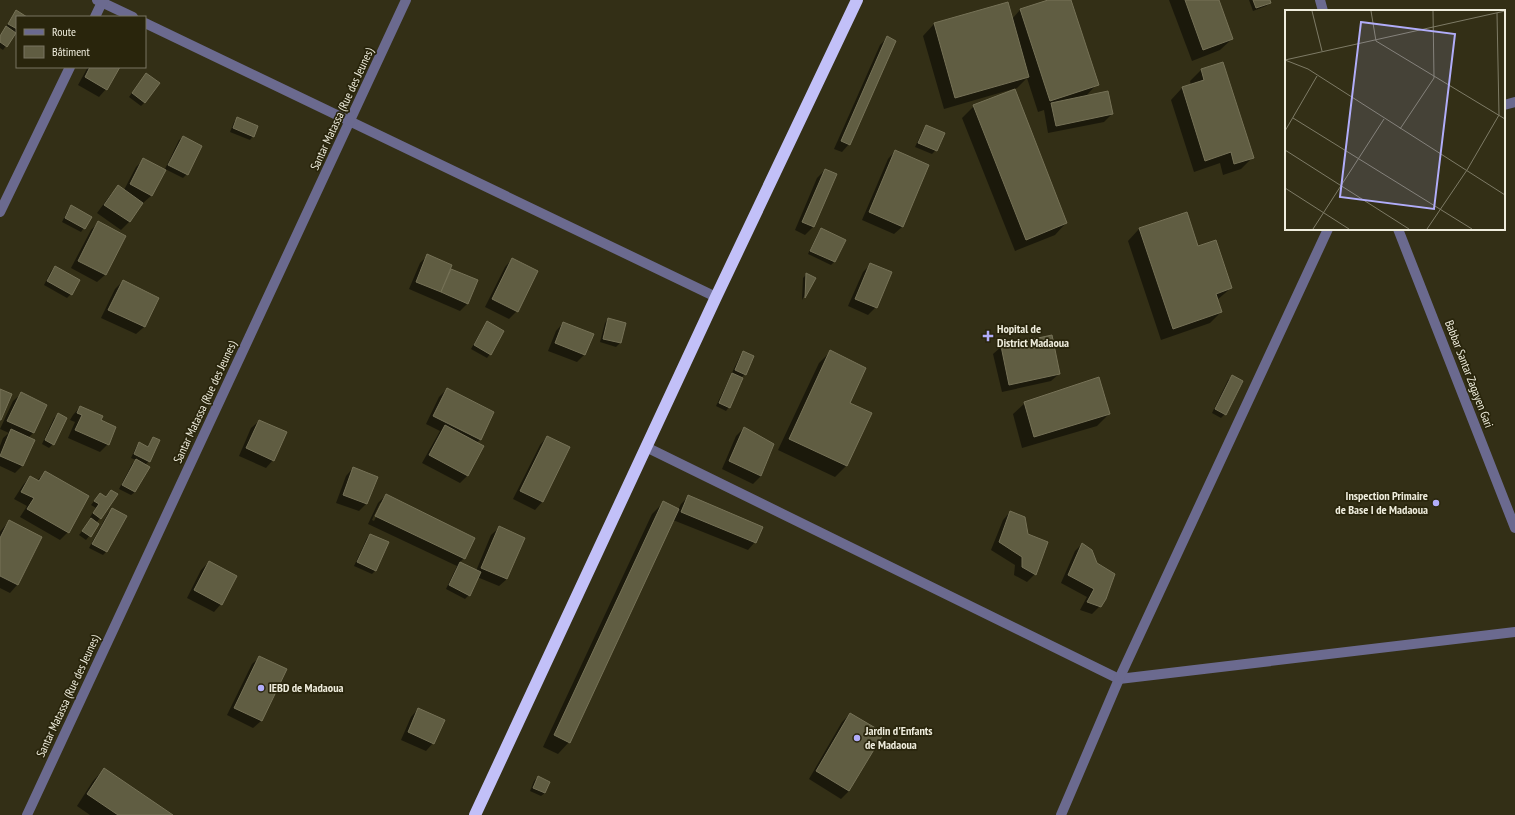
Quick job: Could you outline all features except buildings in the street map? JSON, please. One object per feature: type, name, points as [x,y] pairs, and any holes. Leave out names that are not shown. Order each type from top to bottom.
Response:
[{"type":"highway","points":[[475,815],[646,446],[857,0]]},
{"type":"street","name":"Santar Matassa (Rue des Jeunes)","points":[[27,815],[406,0]]},
{"type":"street","points":[[1320,0],[1323,10]]},
{"type":"street","points":[[95,16],[101,1],[131,16]]},
{"type":"street","points":[[146,23],[716,297]]},
{"type":"street","points":[[0,212],[70,68]]},
{"type":"street","points":[[1505,105],[1515,102]]},
{"type":"street","points":[[1061,815],[1119,678],[1328,230]]},
{"type":"street","name":"Babbar Santar Zagayen Gari","points":[[1398,230],[1515,528]]},
{"type":"street","points":[[646,446],[1119,678],[1515,632]]},
{"type":"place","name":"Hopital de District Madaoua","points":[[988,336]]},
{"type":"place","name":"Inspection Primaire de Base I de Madaoua","points":[[1436,503]]},
{"type":"place","name":"IEBD de Madaoua","points":[[261,688]]},
{"type":"place","name":"Jardin d'Enfants de Madaoua","points":[[857,738]]}]
